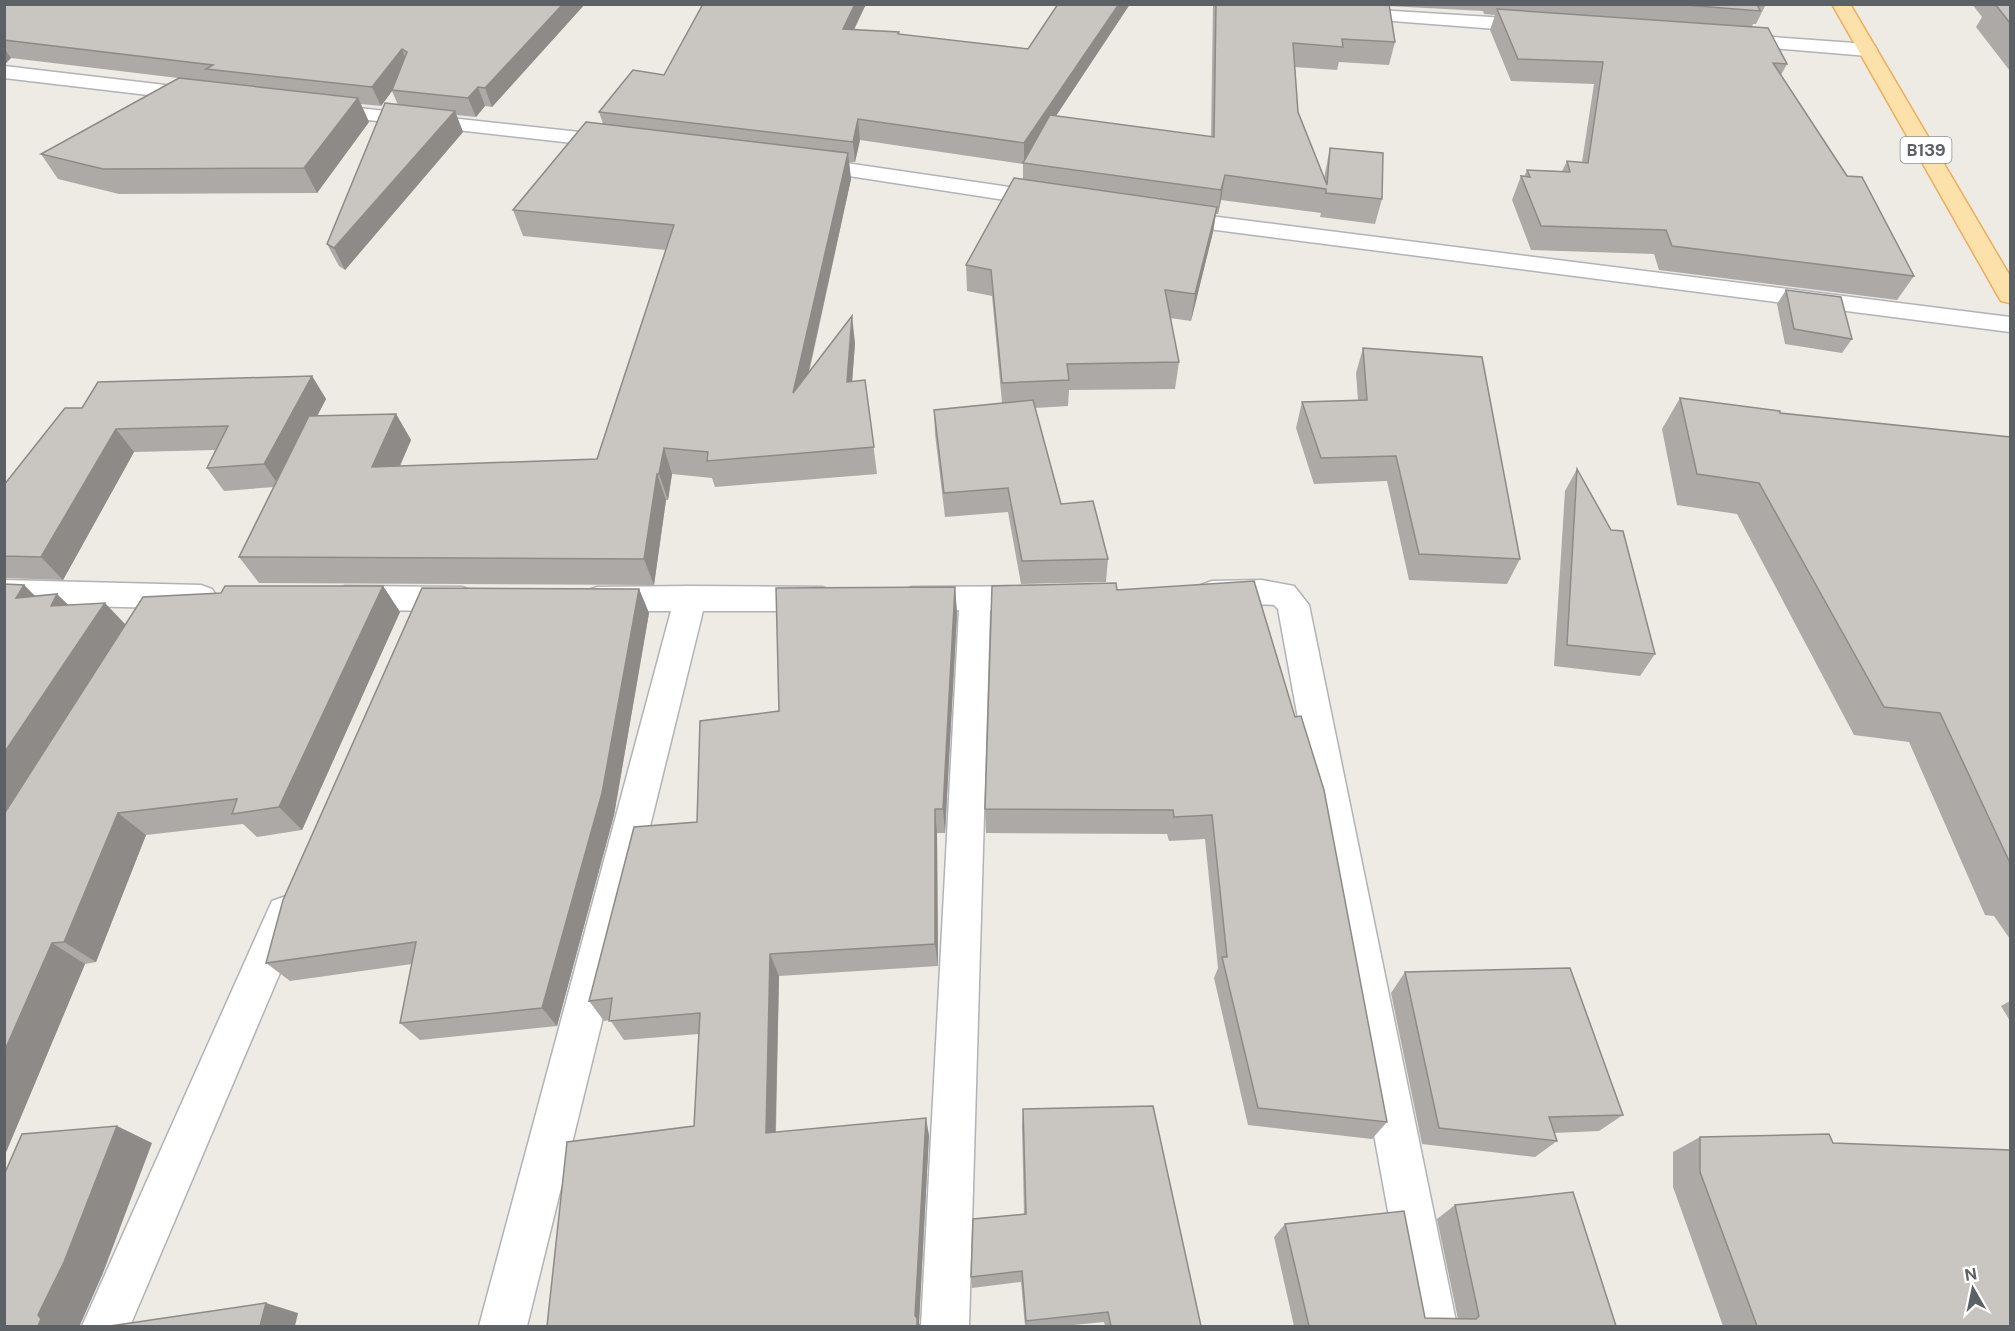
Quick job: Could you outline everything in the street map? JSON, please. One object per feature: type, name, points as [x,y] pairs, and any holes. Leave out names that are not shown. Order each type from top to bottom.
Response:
[{"type":"main road","name":"B139","points":[[1841,4],[2010,296]]},
{"type":"street","points":[[1325,11],[1549,27]]},
{"type":"street","points":[[1714,39],[1868,50]]},
{"type":"street","points":[[4,72],[226,98]]},
{"type":"street","points":[[296,106],[635,144]]},
{"type":"street","points":[[788,160],[1068,202]]},
{"type":"street","points":[[1149,214],[2010,325]]},
{"type":"street","points":[[4,592],[235,597]]},
{"type":"street","points":[[1178,594],[1262,592],[1283,594],[1293,605],[1433,1326]]},
{"type":"street","points":[[146,626],[164,597]]},
{"type":"street","points":[[563,599],[975,600],[1059,597]]},
{"type":"street","points":[[318,598],[417,615],[494,599]]},
{"type":"street","points":[[503,1326],[690,598]]},
{"type":"street","points":[[945,1326],[975,600]]},
{"type":"street","points":[[106,1326],[301,881]]},
{"type":"building","points":[[4,4],[563,4],[485,88],[478,87],[468,98],[392,90],[407,52],[402,49],[372,87],[206,69],[213,65],[4,40]]},
{"type":"building","points":[[703,4],[855,4],[843,29],[899,32],[898,34],[1028,49],[1058,4],[1119,4],[1024,143],[858,119],[853,142],[599,112],[633,70],[664,75]]},
{"type":"building","points":[[1216,4],[1389,4],[1395,42],[1342,39],[1343,47],[1293,43],[1298,112],[1327,185],[1330,148],[1383,153],[1382,199],[1326,193],[1326,189],[1225,175],[1221,190],[1023,163],[1050,115],[1214,137]]},
{"type":"building","points":[[1673,4],[1757,4],[1760,11]]},
{"type":"building","points":[[1995,4],[2010,4],[2010,23]]},
{"type":"building","points":[[1497,9],[1768,28],[1787,64],[1773,63],[1847,176],[1862,177],[1914,276],[1672,246],[1666,230],[1541,226],[1521,176],[1530,177],[1527,170],[1570,172],[1567,161],[1588,163],[1603,62],[1518,59]]},
{"type":"building","points":[[179,78],[358,98],[304,168],[103,169],[41,154]]},
{"type":"building","points":[[385,103],[455,111],[334,248],[327,244]]},
{"type":"building","points":[[586,122],[848,153],[793,393],[852,316],[847,382],[865,380],[874,447],[707,461],[708,452],[664,448],[659,474],[657,474],[644,559],[239,557],[309,416],[396,414],[372,467],[597,459],[674,225],[513,210]]},
{"type":"building","points":[[1014,178],[1217,207],[1195,294],[1165,290],[1179,362],[1067,364],[1069,380],[1002,383],[991,270],[966,265]]},
{"type":"building","points":[[1786,290],[1841,297],[1852,339],[1794,329]]},
{"type":"building","points":[[1363,348],[1482,357],[1520,559],[1419,554],[1396,456],[1321,458],[1302,402],[1367,400]]},
{"type":"building","points":[[312,376],[264,464],[207,468],[228,426],[116,429],[41,557],[4,556],[4,485],[65,408],[82,408],[98,382]]},
{"type":"building","points":[[1680,398],[1780,411],[1780,413],[2010,437],[2010,863],[1940,713],[1884,707],[1759,483],[1697,474]]},
{"type":"building","points":[[1033,400],[1061,504],[1093,501],[1108,559],[1022,561],[1008,488],[944,493],[934,410]]},
{"type":"building","points":[[1577,469],[1611,530],[1623,531],[1655,654],[1567,645]]},
{"type":"building","points":[[1254,581],[1295,717],[1301,716],[1324,790],[1387,1122],[1258,1108],[1222,957],[1227,957],[1212,815],[1174,817],[1173,810],[985,809],[992,586],[1116,583],[1117,590]]},
{"type":"building","points":[[4,584],[24,585],[16,598],[57,594],[51,606],[105,603],[4,753]]},
{"type":"building","points":[[225,586],[383,586],[279,807],[232,814],[237,799],[118,813],[64,942],[52,943],[4,1052],[4,814],[143,597],[221,593]]},
{"type":"building","points":[[955,587],[943,809],[935,809],[935,944],[770,954],[766,1133],[926,1118],[915,1316],[917,1326],[547,1326],[567,1142],[694,1126],[700,1013],[609,1021],[612,998],[589,1001],[634,827],[697,822],[700,721],[779,711],[776,588]]},
{"type":"building","points":[[422,588],[639,589],[602,793],[542,1008],[400,1023],[416,942],[266,963],[283,900]]},
{"type":"building","points":[[1570,968],[1623,1115],[1549,1117],[1557,1141],[1439,1128],[1405,972]]},
{"type":"building","points":[[1153,1106],[1201,1326],[1111,1326],[1108,1312],[1026,1321],[1022,1271],[971,1277],[973,1219],[1026,1214],[1023,1109]]},
{"type":"building","points":[[117,1126],[64,1262],[38,1315],[41,1319],[38,1326],[4,1326],[4,1175],[22,1134]]},
{"type":"building","points":[[1829,1134],[1833,1143],[2010,1150],[2010,1326],[1757,1326],[1700,1172],[1700,1137]]},
{"type":"building","points":[[1573,1192],[1616,1326],[1309,1326],[1285,1224],[1404,1211],[1425,1318],[1476,1319],[1479,1316],[1455,1205]]},
{"type":"building","points":[[266,1303],[260,1326],[110,1326]]}]
